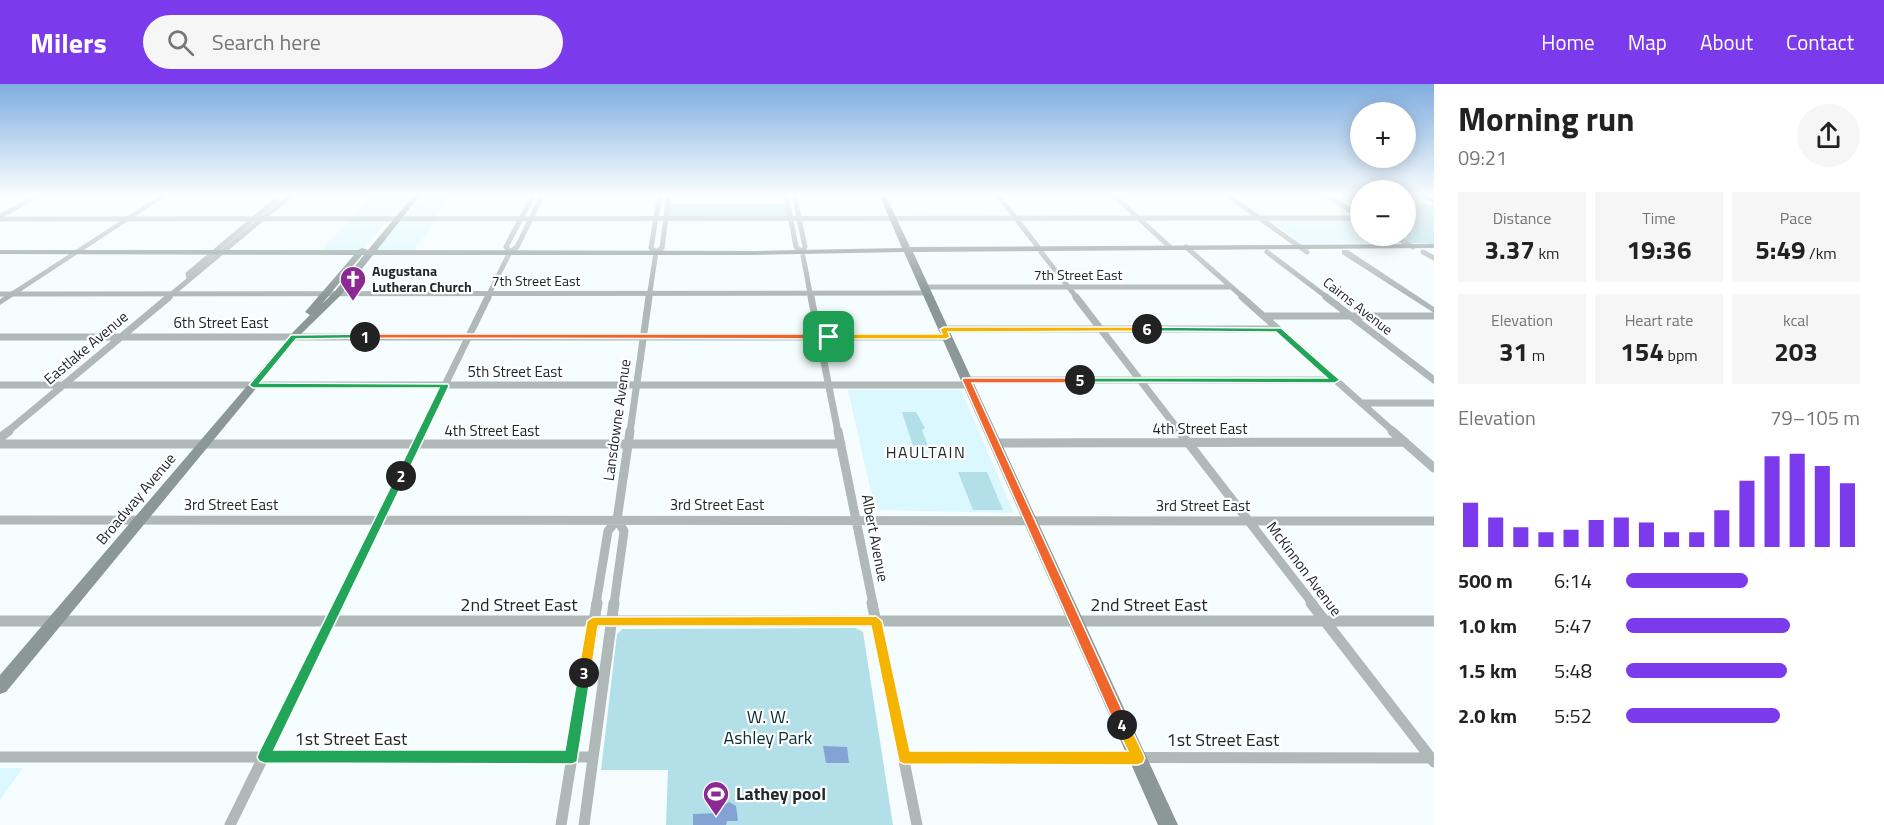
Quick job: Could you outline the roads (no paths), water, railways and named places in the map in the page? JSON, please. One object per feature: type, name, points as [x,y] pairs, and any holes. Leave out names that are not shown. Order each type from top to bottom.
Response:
[{"type":"main road","name":"Broadway Avenue","points":[[0,687],[253,385],[296,335],[338,293],[381,229]]},
{"type":"main road","name":"Broadway Avenue","points":[[296,335],[296,330],[324,294],[388,229]]},
{"type":"main road","points":[[898,229],[1168,825]]},
{"type":"main road","points":[[0,252],[802,254],[1170,247],[1267,252],[1434,246]]},
{"type":"main road","points":[[1040,250],[1434,252]]},
{"type":"main road","points":[[0,257],[61,257],[73,253]]},
{"type":"street","points":[[0,303],[110,229]]},
{"type":"street","name":"Eastlake Avenue","points":[[0,438],[189,278],[197,274],[243,229]]},
{"type":"street","name":"Eastlake Avenue","points":[[216,254],[249,229]]},
{"type":"street","points":[[509,254],[506,247],[516,229]]},
{"type":"street","points":[[230,825],[509,254],[518,247],[527,229]]},
{"type":"street","name":"Lansdowne Avenue","points":[[654,229],[651,248],[656,254]]},
{"type":"street","name":"Lansdowne Avenue","points":[[561,825],[608,531],[617,520],[656,254],[662,248],[665,229]]},
{"type":"street","name":"Albert Avenue","points":[[792,229],[796,247],[802,254],[811,294],[917,825]]},
{"type":"street","name":"Albert Avenue","points":[[802,229],[805,247],[802,254]]},
{"type":"street","name":"McKinnon Avenue","points":[[1023,229],[1433,759]]},
{"type":"street","points":[[1150,229],[1170,247]]},
{"type":"street","points":[[1275,229],[1304,250]]},
{"type":"street","points":[[1189,249],[1434,468]]},
{"type":"street","name":"Cairns Avenue","points":[[1267,252],[1434,380]]},
{"type":"street","points":[[1345,252],[1434,311]]},
{"type":"street","points":[[1423,252],[1434,258]]},
{"type":"street","points":[[2,295],[61,257]]},
{"type":"street","name":"7th Street East","points":[[2,295],[811,294],[1069,287],[1231,287]]},
{"type":"street","points":[[1264,316],[1434,316]]},
{"type":"street","name":"6th Street East","points":[[0,337],[296,335],[819,337],[1102,329],[1278,329]]},
{"type":"street","name":"5th Street East","points":[[0,385],[829,386],[1142,380],[1335,380]]},
{"type":"street","points":[[1362,404],[1434,403]]},
{"type":"street","name":"4th Street East","points":[[995,443],[1405,442]]},
{"type":"street","name":"4th Street East","points":[[0,444],[841,444]]},
{"type":"street","name":"3rd Street East","points":[[0,520],[1434,521]]},
{"type":"street","name":"Lansdowne Avenue","points":[[584,825],[624,531],[617,520]]},
{"type":"street","name":"2nd Street East","points":[[0,621],[1434,621]]},
{"type":"street","name":"1st Street East","points":[[0,757],[593,757]]},
{"type":"street","name":"1st Street East","points":[[904,757],[1433,759]]},
{"type":"water","points":[[823,746],[847,747],[849,763],[826,763]]},
{"type":"water","name":"Lathey pool","points":[[729,802],[736,806],[738,821],[727,821],[726,825],[693,825],[693,814],[720,813],[721,807]]},
{"type":"place","name":"Augustana Lutheran Church","points":[[353,302]]},
{"type":"place","name":"Lathey pool","points":[[716,817]]},
{"type":"district","name":"HAULTAIN","points":[[926,452]]},
{"type":"park label","name":"W. W. Ashley Park","points":[[768,727]]}]
